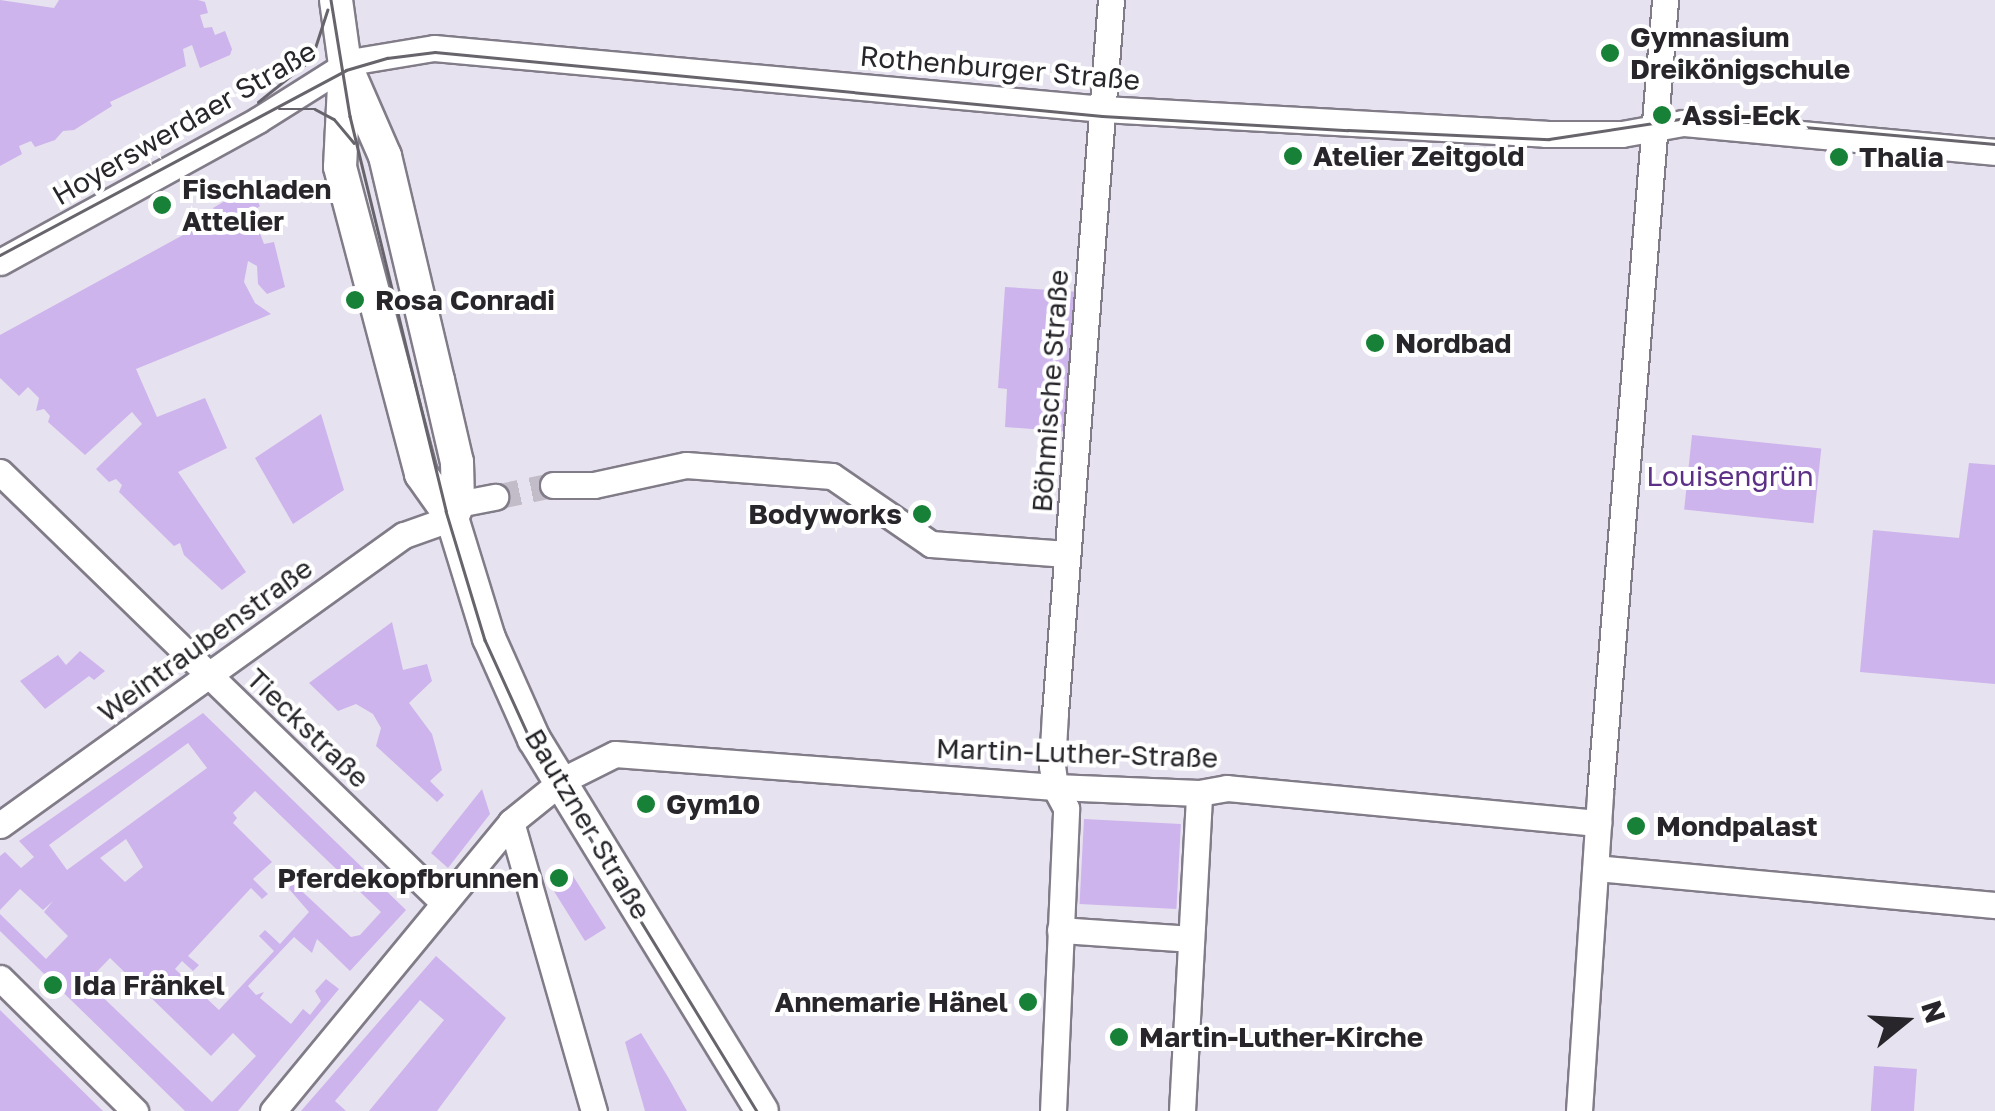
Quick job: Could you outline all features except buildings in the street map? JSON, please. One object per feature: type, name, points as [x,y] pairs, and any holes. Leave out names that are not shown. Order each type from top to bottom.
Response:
[{"type":"main road","name":"Bautzner Straße","points":[[336,0],[345,65],[340,167],[421,474],[455,511]]},
{"type":"main road","name":"Bautzner Straße","points":[[345,65],[385,156],[457,462],[455,511],[504,676],[560,782],[762,1111]]},
{"type":"street","name":"Böhmische Straße","points":[[1053,1111],[1066,808],[1054,787],[1053,748],[1111,0]]},
{"type":"street","points":[[1578,1111],[1665,0]]},
{"type":"street","name":"Rothenburger Straße","points":[[345,65],[387,52],[434,48],[1103,108],[1544,134],[1653,130],[1683,123],[1995,152]]},
{"type":"street","name":"Hoyerswerdaer Straße","points":[[0,262],[258,120],[345,65]]},
{"type":"street","points":[[553,485],[594,485],[686,465],[832,476],[930,544],[1067,554]]},
{"type":"street","name":"Tieckstraße","points":[[0,472],[444,903]]},
{"type":"street","name":"Weintraubenstraße","points":[[0,826],[404,535],[495,497]]},
{"type":"street","name":"Martin-Luther-Straße","points":[[274,1111],[512,822],[560,782],[599,760],[628,753],[1054,787],[1200,793],[1227,788],[1598,823]]},
{"type":"street","points":[[1182,1111],[1200,793]]},
{"type":"street","points":[[512,822],[594,1111]]},
{"type":"street","points":[[1596,868],[1995,905]]},
{"type":"street","points":[[1060,930],[1191,939]]},
{"type":"street","points":[[0,978],[134,1111]]},
{"type":"green space","points":[[0,0],[54,8],[59,0],[198,0],[205,2],[208,13],[200,15],[204,28],[212,27],[215,35],[225,31],[232,49],[230,55],[200,68],[192,45],[183,49],[186,66],[110,102],[112,106],[74,130],[63,131],[55,140],[35,147],[31,141],[19,146],[22,154],[0,166]]},
{"type":"green space","points":[[250,186],[260,206],[252,212],[264,244],[274,242],[285,287],[267,294],[258,284],[257,266],[248,261],[244,282],[255,303],[271,314],[136,369],[157,417],[205,398],[227,448],[178,472],[246,572],[222,590],[184,555],[180,543],[174,546],[119,492],[122,485],[116,479],[109,482],[96,469],[142,424],[132,412],[85,455],[48,422],[50,416],[44,409],[36,411],[39,398],[28,387],[19,396],[0,378],[0,335],[205,223],[208,226],[220,220],[213,208]]},
{"type":"green space","points":[[1005,287],[1080,292],[1071,432],[1005,427],[1007,389],[998,388]]},
{"type":"green space","points":[[321,414],[344,490],[293,524],[255,458]]},
{"type":"green space","name":"Louisengrün","points":[[1692,435],[1821,449],[1813,523],[1684,510]]},
{"type":"green space","points":[[1969,463],[1995,465],[1995,684],[1860,672],[1873,530],[1959,538]]},
{"type":"green space","points":[[392,622],[403,670],[427,664],[432,681],[409,703],[432,734],[442,770],[430,781],[444,795],[437,802],[376,746],[381,728],[373,714],[356,704],[338,711],[309,683]]},
{"type":"green space","points":[[80,651],[105,671],[94,680],[89,676],[45,709],[20,681],[58,655],[66,665]]},
{"type":"green space","points":[[203,713],[406,910],[350,971],[317,939],[312,953],[294,937],[248,986],[256,995],[264,992],[260,998],[291,1024],[303,1009],[310,1015],[321,1001],[315,991],[326,979],[339,989],[238,1111],[185,1111],[0,931],[0,914],[46,959],[68,936],[44,912],[53,901],[43,910],[20,889],[0,910],[0,856],[5,852],[21,868],[34,857],[19,841]],"holes":[[[188,743],[207,768],[67,870],[49,845]],[[255,791],[381,912],[360,935],[351,937],[292,882],[289,889],[309,912],[280,944],[265,930],[259,936],[274,951],[219,1010],[175,969],[182,961],[193,971],[199,965],[188,956],[251,888],[262,899],[268,894],[253,879],[272,862],[233,823],[237,818],[233,813]],[[126,839],[143,867],[125,882],[100,858]],[[110,958],[211,1056],[233,1033],[256,1056],[212,1102],[87,982]]]},
{"type":"green space","points":[[482,789],[490,814],[448,868],[431,853]]},
{"type":"green space","points":[[1084,819],[1181,824],[1176,909],[1080,904]]},
{"type":"green space","points":[[573,876],[606,928],[585,941],[552,888],[562,886]]},
{"type":"green space","points":[[436,956],[506,1018],[437,1111],[369,1111],[444,1020],[420,1000],[335,1101],[346,1111],[301,1111]]},
{"type":"green space","points":[[0,1010],[103,1111],[0,1111]]},
{"type":"green space","points":[[641,1033],[687,1111],[645,1111],[625,1042]]},
{"type":"green space","points":[[1874,1066],[1917,1069],[1914,1111],[1871,1111]]},
{"type":"tunnel","points":[[495,497],[553,485]]},
{"type":"tram line","points":[[331,0],[350,116],[446,511],[485,640],[531,741],[757,1111]]},
{"type":"tram line","points":[[258,102],[304,65],[315,48],[327,10]]},
{"type":"tram line","points":[[0,255],[346,70],[387,58],[435,52],[1102,116],[1549,139],[1692,117],[1995,144]]},
{"type":"tram line","points":[[279,109],[315,109],[334,119],[354,143]]},
{"type":"place","name":"Gymnasium Dreikönigschule","points":[[1610,53]]},
{"type":"place","name":"Assi-Eck","points":[[1662,115]]},
{"type":"place","name":"Atelier Zeitgold","points":[[1293,156]]},
{"type":"place","name":"Thalia","points":[[1839,157]]},
{"type":"place","name":"Fischladen Attelier","points":[[162,205]]},
{"type":"place","name":"Rosa Conradi","points":[[355,300]]},
{"type":"place","name":"Nordbad","points":[[1375,343]]},
{"type":"place","name":"Bodyworks","points":[[922,514]]},
{"type":"place","name":"Gym10","points":[[646,804]]},
{"type":"place","name":"Mondpalast","points":[[1636,826]]},
{"type":"place","name":"Pferdekopfbrunnen","points":[[559,878]]},
{"type":"place","name":"Ida Fränkel","points":[[53,985]]},
{"type":"place","name":"Annemarie Hänel","points":[[1028,1002]]},
{"type":"place","name":"Martin-Luther-Kirche","points":[[1119,1037]]}]
